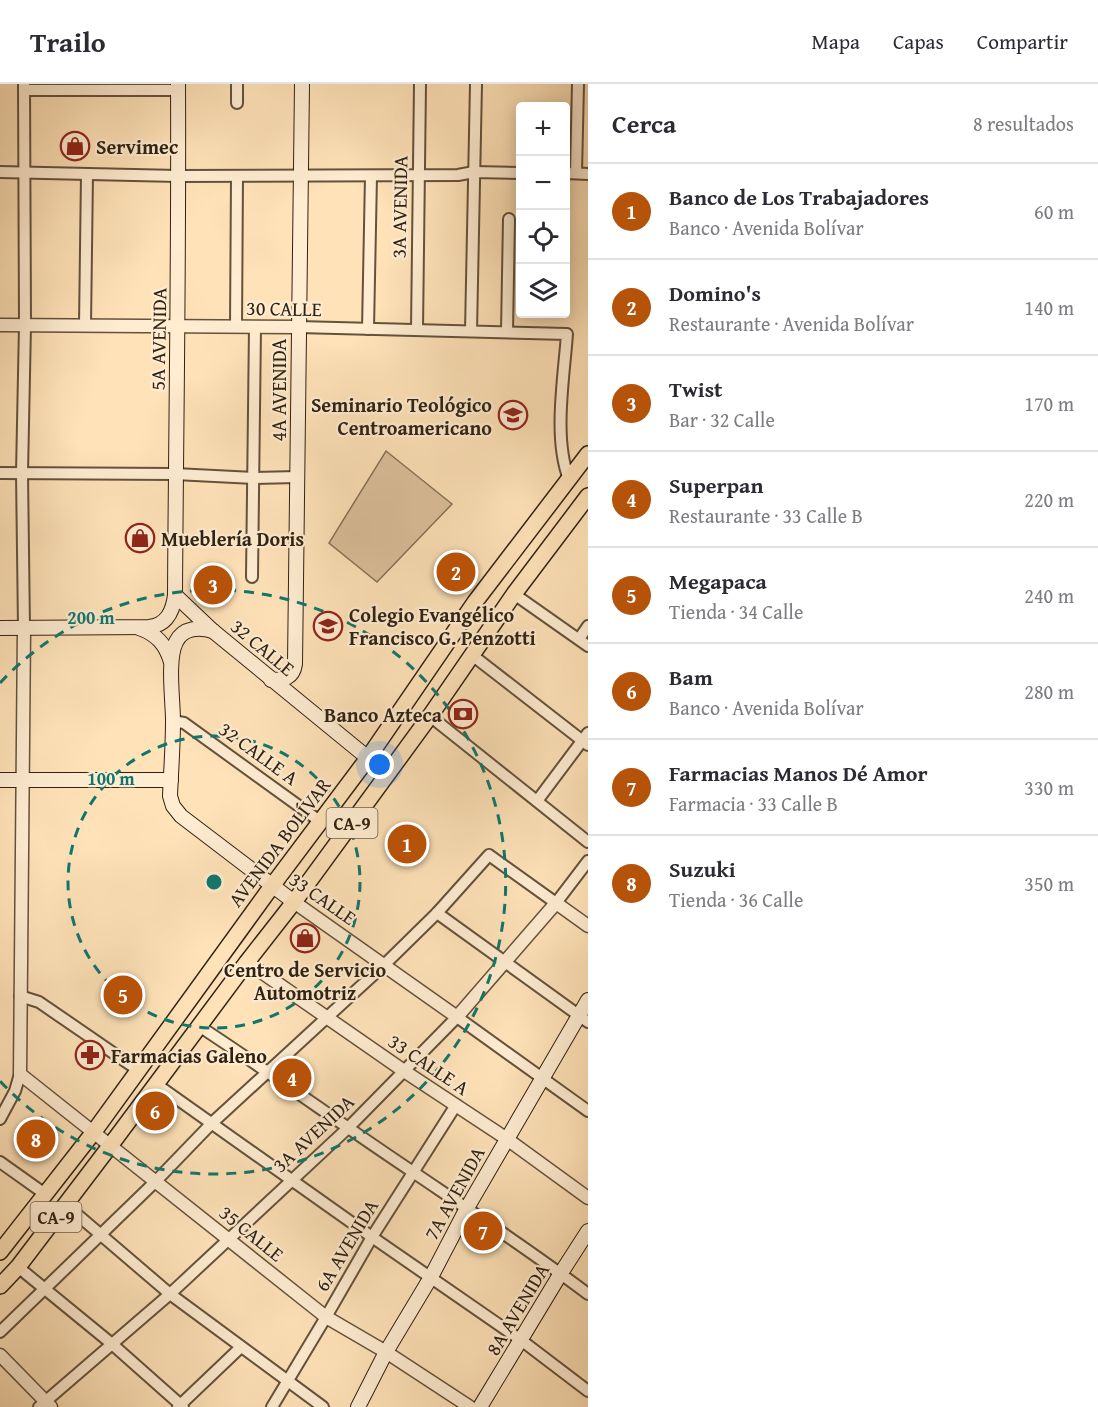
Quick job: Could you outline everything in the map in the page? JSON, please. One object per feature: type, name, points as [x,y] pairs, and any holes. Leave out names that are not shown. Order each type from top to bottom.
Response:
[{"type":"main road","name":"4A AVENIDA","points":[[271,680],[285,679],[294,668],[302,84]]},
{"type":"main road","name":"5A AVENIDA","points":[[175,595],[178,87]]},
{"type":"main road","name":"AVENIDA BOLÍVAR","points":[[0,1252],[93,1133],[368,758],[476,602],[588,454]]},
{"type":"main road","name":"CA-9","points":[[0,1286],[18,1267],[66,1205],[294,902],[430,716],[514,594],[588,496]]},
{"type":"main road","points":[[0,628],[155,627],[164,622],[172,608],[175,595]]},
{"type":"main road","name":"32 CALLE","points":[[175,595],[271,680],[368,758]]},
{"type":"main road","points":[[137,628],[161,640],[172,665]]},
{"type":"main road","points":[[0,780],[171,780],[173,651],[183,633],[197,628],[213,631]]},
{"type":"main road","name":"33 CALLE","points":[[171,780],[170,796],[173,806],[181,816],[294,902]]},
{"type":"main road","name":"7A AVENIDA","points":[[358,1407],[386,1352],[431,1277],[507,1139],[542,1079],[584,1018],[588,1000]]},
{"type":"main road","name":"8A AVENIDA","points":[[480,1407],[588,1231]]},
{"type":"street","points":[[237,84],[237,103]]},
{"type":"street","name":"3A AVENIDA","points":[[417,330],[420,84]]},
{"type":"street","points":[[471,331],[476,84]]},
{"type":"street","points":[[578,84],[571,173],[588,174]]},
{"type":"street","points":[[0,1119],[15,1091],[20,1074],[24,628],[22,473],[26,172],[24,87],[178,87]]},
{"type":"street","points":[[0,172],[301,177],[458,176],[474,172],[516,172]]},
{"type":"street","points":[[85,325],[87,174]]},
{"type":"street","points":[[236,327],[237,176]]},
{"type":"street","points":[[368,329],[371,176]]},
{"type":"street","points":[[507,332],[509,219]]},
{"type":"street","name":"30 CALLE","points":[[0,325],[298,327],[567,333],[561,442],[562,457],[569,479]]},
{"type":"street","points":[[252,577],[255,327]]},
{"type":"street","points":[[0,473],[297,477]]},
{"type":"street","points":[[514,594],[588,646]]},
{"type":"street","points":[[579,639],[588,626]]},
{"type":"street","points":[[472,655],[586,740],[537,801]]},
{"type":"street","points":[[430,716],[588,842]]},
{"type":"street","name":"32 CALLE A","points":[[173,721],[184,723],[321,822]]},
{"type":"street","points":[[0,1332],[156,1181],[212,1123],[384,965],[437,913],[489,855],[588,926]]},
{"type":"street","name":"3A AVENIDA","points":[[45,1405],[170,1294],[348,1128],[457,1017],[556,903],[588,861]]},
{"type":"street","name":"33 CALLE","points":[[294,902],[588,1111]]},
{"type":"street","points":[[437,913],[584,1018]]},
{"type":"street","name":"33 CALLE A","points":[[247,962],[507,1139],[588,1198]]},
{"type":"street","points":[[20,996],[39,1002],[138,1070]]},
{"type":"street","points":[[199,1026],[467,1208],[588,1294]]},
{"type":"street","name":"35 CALLE","points":[[20,1074],[326,1317],[386,1352],[470,1407]]},
{"type":"street","points":[[156,1084],[521,1340],[588,1391]]},
{"type":"street","name":"6A AVENIDA","points":[[272,1407],[372,1237],[456,1105]]},
{"type":"street","points":[[0,1162],[45,1194]]},
{"type":"street","points":[[66,1205],[170,1294],[323,1407]]},
{"type":"street","points":[[18,1267],[112,1344],[181,1406],[241,1347]]},
{"type":"street","points":[[0,1355],[45,1405]]},
{"type":"shaded area","points":[[386,451],[452,504],[377,582],[329,543]]},
{"type":"place","name":"Servimec","points":[[75,146]]},
{"type":"place","name":"Seminario Teológico Centroamericano","points":[[513,415]]},
{"type":"place","name":"Mueblería Doris","points":[[140,538]]},
{"type":"place","name":"Domino's","points":[[456,572]]},
{"type":"place","name":"Twist","points":[[213,585]]},
{"type":"place","name":"Colegio Evangélico Francisco G. Penzotti","points":[[328,626]]},
{"type":"place","name":"Banco Azteca","points":[[463,714]]},
{"type":"place","name":"Banco de Los Trabajadores","points":[[407,844]]},
{"type":"place","name":"Centro de Servicio Automotriz","points":[[305,938]]},
{"type":"place","name":"Megapaca","points":[[123,995]]},
{"type":"place","name":"Farmacias Galeno","points":[[90,1055]]},
{"type":"place","name":"Superpan","points":[[292,1078]]},
{"type":"place","name":"Bam","points":[[155,1111]]},
{"type":"place","name":"Suzuki","points":[[36,1139]]},
{"type":"place","name":"Farmacias Manos Dé Amor","points":[[483,1231]]}]
